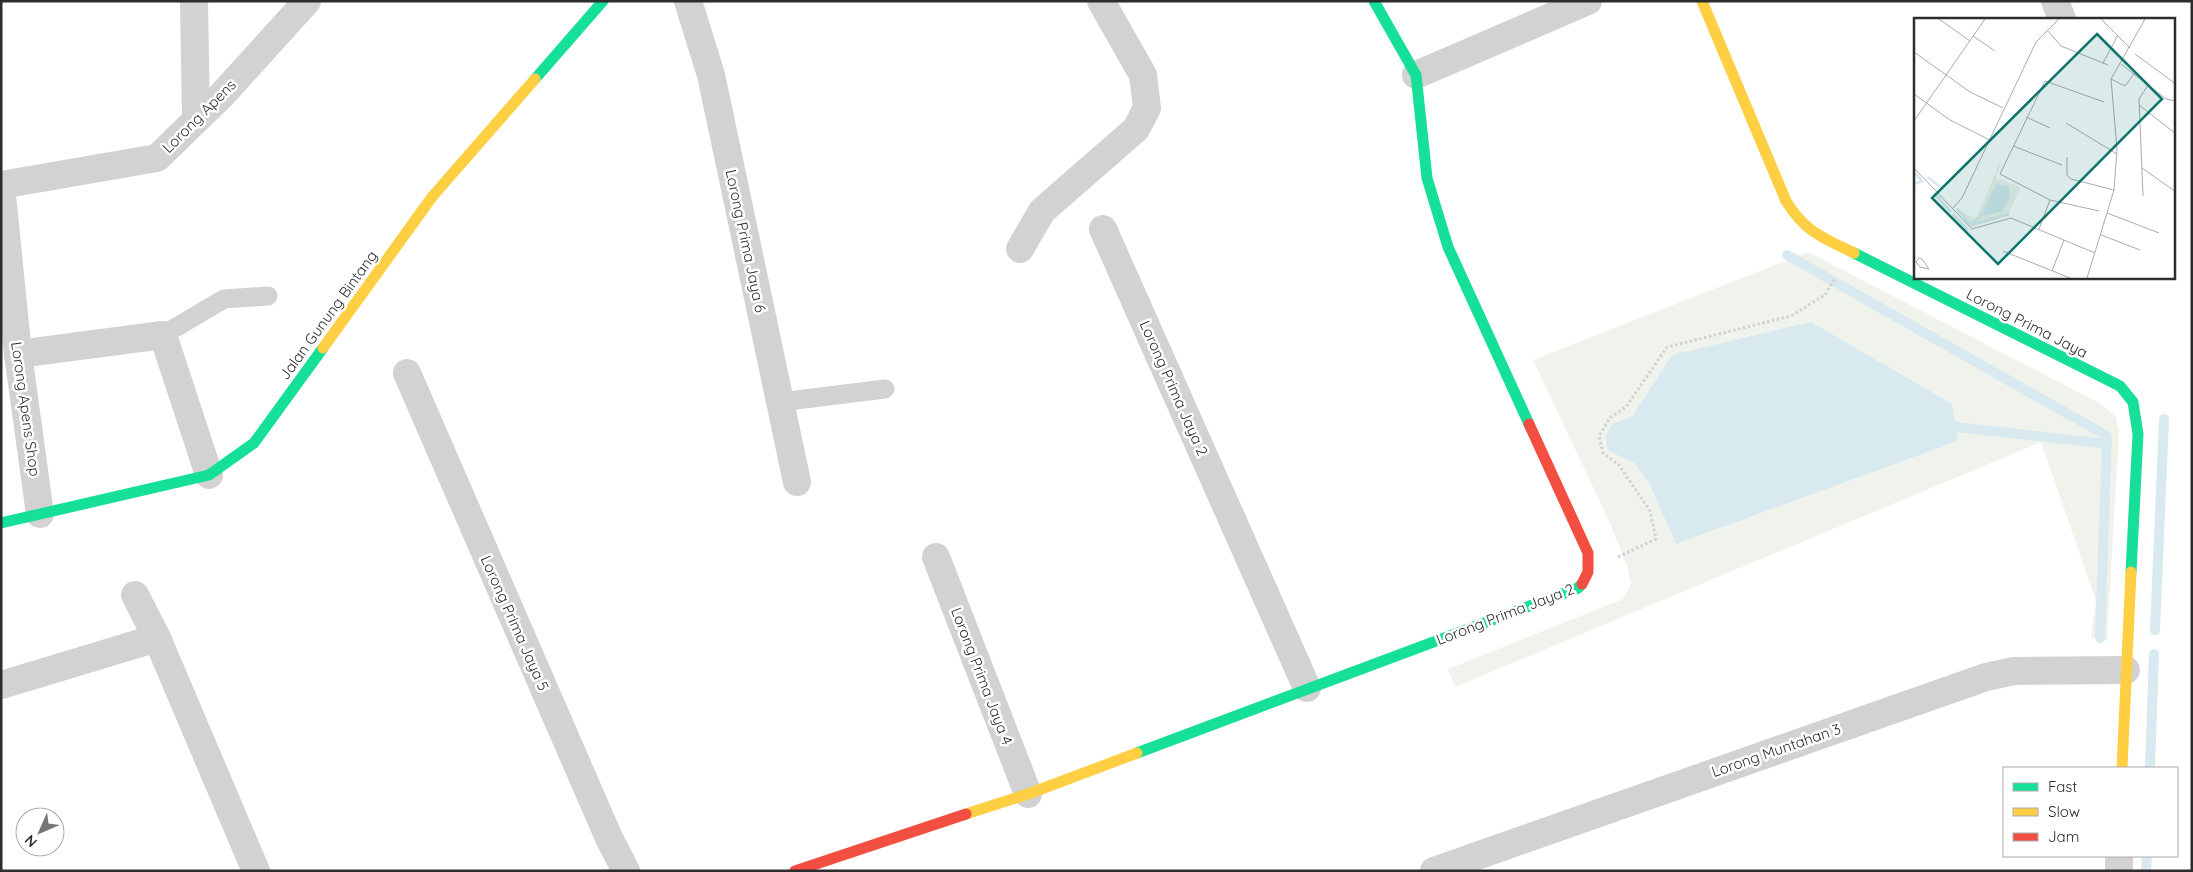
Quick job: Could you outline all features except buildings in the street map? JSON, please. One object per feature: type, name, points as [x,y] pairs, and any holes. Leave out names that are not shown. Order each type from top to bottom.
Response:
[{"type":"street","points":[[194,1],[196,118]]},
{"type":"street","name":"Lorong Apens","points":[[1,185],[157,158],[196,118],[221,96],[307,1]]},
{"type":"street","name":"Jalan Gunung Bintang","points":[[1,523],[208,475],[254,443],[432,198],[602,1]]},
{"type":"street","name":"Lorong Prima Jaya 6","points":[[688,1],[711,75],[797,482]]},
{"type":"street","points":[[1020,249],[1042,211],[1136,129],[1147,108],[1143,75],[1101,1]]},
{"type":"street","points":[[1374,1],[1416,75],[1427,178],[1433,205],[1448,247],[1588,553],[1591,570]]},
{"type":"street","points":[[1416,75],[1588,1]]},
{"type":"street","name":"Lorong Prima Jaya","points":[[1702,1],[1786,201],[1798,220],[1816,234],[2120,386],[2131,397],[2136,412],[2138,434],[2122,767]]},
{"type":"street","points":[[2055,1],[2062,18]]},
{"type":"street","name":"Lorong Apens Shop","points":[[1,185],[18,354],[40,514]]},
{"type":"street","name":"Lorong Prima Jaya 2","points":[[1103,229],[1307,688],[1578,588],[1591,570]]},
{"type":"street","points":[[18,354],[163,336],[208,475]]},
{"type":"street","name":"Lorong Prima Jaya 5","points":[[407,373],[609,838],[626,871]]},
{"type":"street","name":"Lorong Prima Jaya 4","points":[[936,557],[1028,794]]},
{"type":"street","points":[[135,595],[157,638],[256,871]]},
{"type":"street","points":[[1,685],[157,638]]},
{"type":"street","name":"Lorong Muntahan 3","points":[[1434,871],[1986,677],[2014,671],[2126,670]]},
{"type":"street","points":[[795,871],[1028,794],[1307,688]]},
{"type":"street","points":[[2119,857],[2119,871]]},
{"type":"lane","points":[[163,336],[224,299],[268,296]]},
{"type":"lane","points":[[780,402],[886,389]]},
{"type":"path","points":[[1591,570],[1656,539],[1650,511],[1619,465],[1603,453],[1599,436],[1610,418],[1626,407],[1667,347],[1791,316],[1825,295],[1840,269]]},
{"type":"shaded area","points":[[1808,252],[2101,404],[2116,417],[2119,432],[2107,640],[2091,638],[2096,601],[2041,442],[1455,687],[1448,669],[1623,599],[1631,584],[1627,566],[1610,523],[1533,360]],"holes":[[[1952,404],[1958,441],[1676,544],[1648,481],[1633,461],[1608,451],[1604,441],[1613,423],[1632,417]]]},
{"type":"shaded area","points":[[1811,322],[1952,404],[1958,441],[1676,544],[1648,481],[1633,462],[1608,451],[1606,447],[1607,433],[1613,423],[1632,417],[1672,355]]},
{"type":"waterway","points":[[1787,255],[2107,436],[2100,638]]},
{"type":"waterway","points":[[2155,630],[2164,419]]},
{"type":"waterway","points":[[1956,427],[2107,444]]},
{"type":"waterway","points":[[2150,767],[2154,654]]},
{"type":"waterway","points":[[2146,871],[2147,857]]},
{"type":"traffic: fast","points":[[535,79],[603,1]]},
{"type":"traffic: fast","points":[[1374,1],[1416,75],[1427,178],[1448,247],[1529,424]]},
{"type":"traffic: fast","points":[[1854,253],[2120,386],[2133,402],[2138,434],[2131,572]]},
{"type":"traffic: fast","points":[[1,523],[209,475],[254,443],[323,348]]},
{"type":"traffic: fast","points":[[1137,753],[1578,588],[1582,584]]},
{"type":"traffic: slow","points":[[1702,1],[1786,201],[1793,212],[1808,227],[1824,238],[1854,253]]},
{"type":"traffic: slow","points":[[323,348],[432,197],[535,79]]},
{"type":"traffic: slow","points":[[2122,767],[2131,572]]},
{"type":"traffic: slow","points":[[966,814],[1028,794],[1137,753]]},
{"type":"traffic: jam","points":[[1529,424],[1588,553],[1588,572],[1582,584]]},
{"type":"traffic: jam","points":[[795,871],[966,814]]}]
